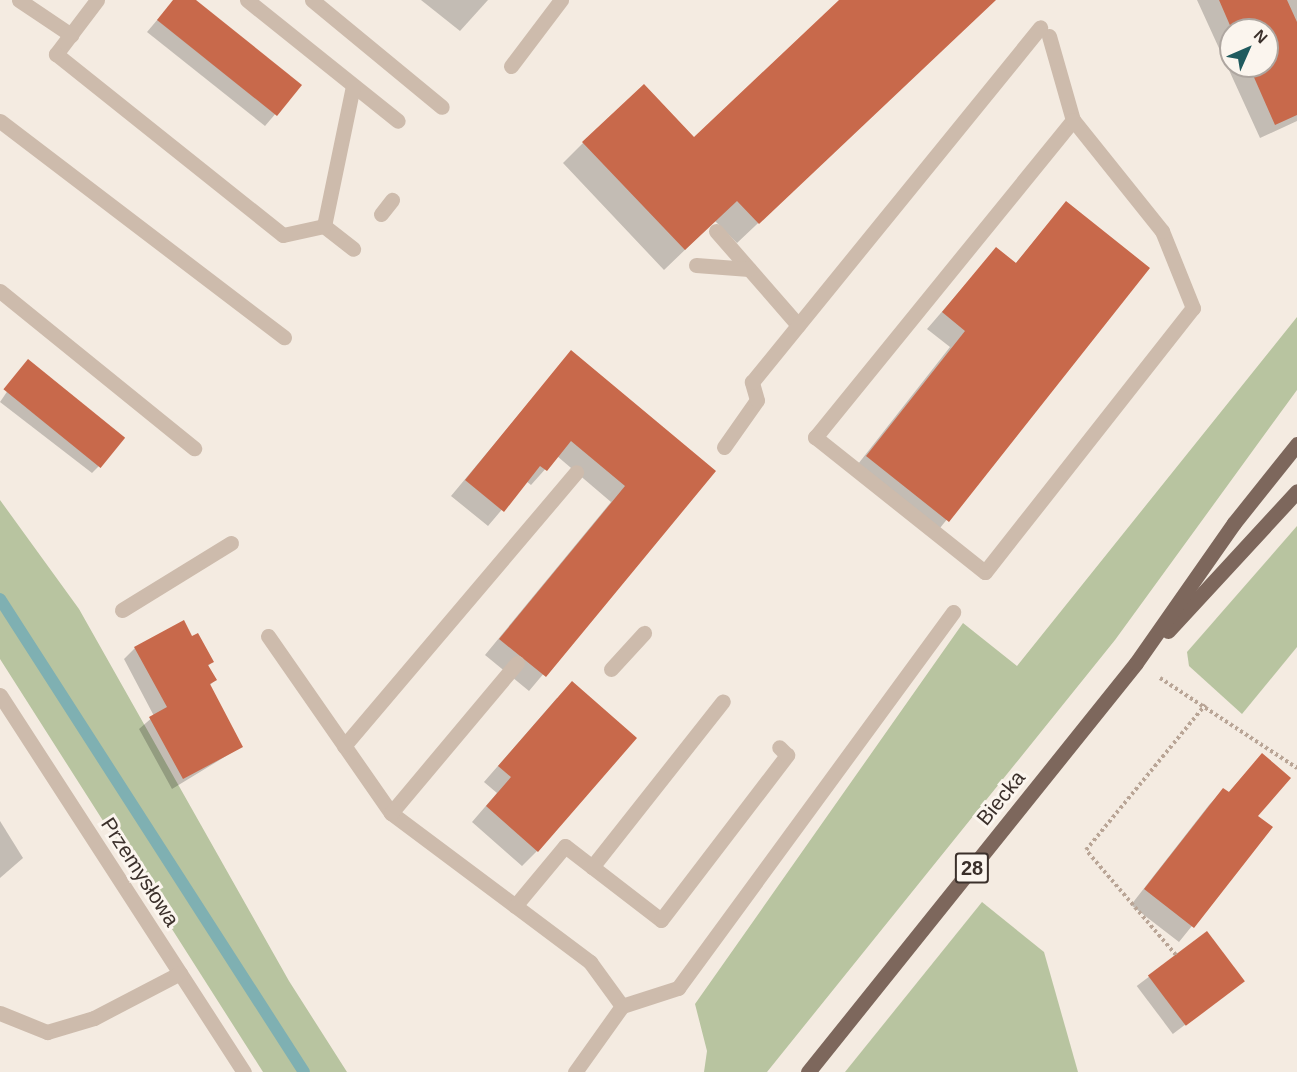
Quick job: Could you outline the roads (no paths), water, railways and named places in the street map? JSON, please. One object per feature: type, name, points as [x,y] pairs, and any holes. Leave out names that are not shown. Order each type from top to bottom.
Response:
[{"type":"main road","name":"Biecka","points":[[808,1072],[1136,663],[1234,523],[1297,444]]},
{"type":"main road","name":"Biecka","points":[[1136,663],[1297,491]]},
{"type":"street","points":[[19,0],[70,35]]},
{"type":"street","points":[[97,0],[56,54],[283,235],[324,226]]},
{"type":"street","points":[[246,0],[398,121]]},
{"type":"street","points":[[312,0],[442,107]]},
{"type":"street","points":[[511,66],[561,0]]},
{"type":"street","points":[[724,447],[757,400],[752,382],[1045,32],[1073,120],[1162,231],[1193,308],[985,572],[815,437],[1073,120]]},
{"type":"street","points":[[324,226],[353,86]]},
{"type":"street","points":[[0,122],[284,337]]},
{"type":"street","points":[[381,214],[392,200]]},
{"type":"street","points":[[324,226],[353,249]]},
{"type":"street","points":[[716,231],[798,326]]},
{"type":"street","points":[[696,265],[749,269]]},
{"type":"street","points":[[0,291],[194,448]]},
{"type":"street","points":[[344,746],[576,471]]},
{"type":"street","points":[[122,610],[231,543]]},
{"type":"street","points":[[575,1072],[622,1006],[678,988],[953,612]]},
{"type":"street","points":[[611,669],[644,633]]},
{"type":"street","points":[[268,636],[391,813],[590,962],[622,1006]]},
{"type":"street","points":[[391,813],[517,663]]},
{"type":"street","name":"Przemysłowa","points":[[0,695],[244,1072]]},
{"type":"street","points":[[592,867],[723,701]]},
{"type":"street","points":[[515,906],[565,846],[661,921],[787,755],[779,747]]},
{"type":"street","points":[[0,1013],[47,1032],[94,1018],[180,973]]},
{"type":"waterway","points":[[0,599],[304,1072]]}]
